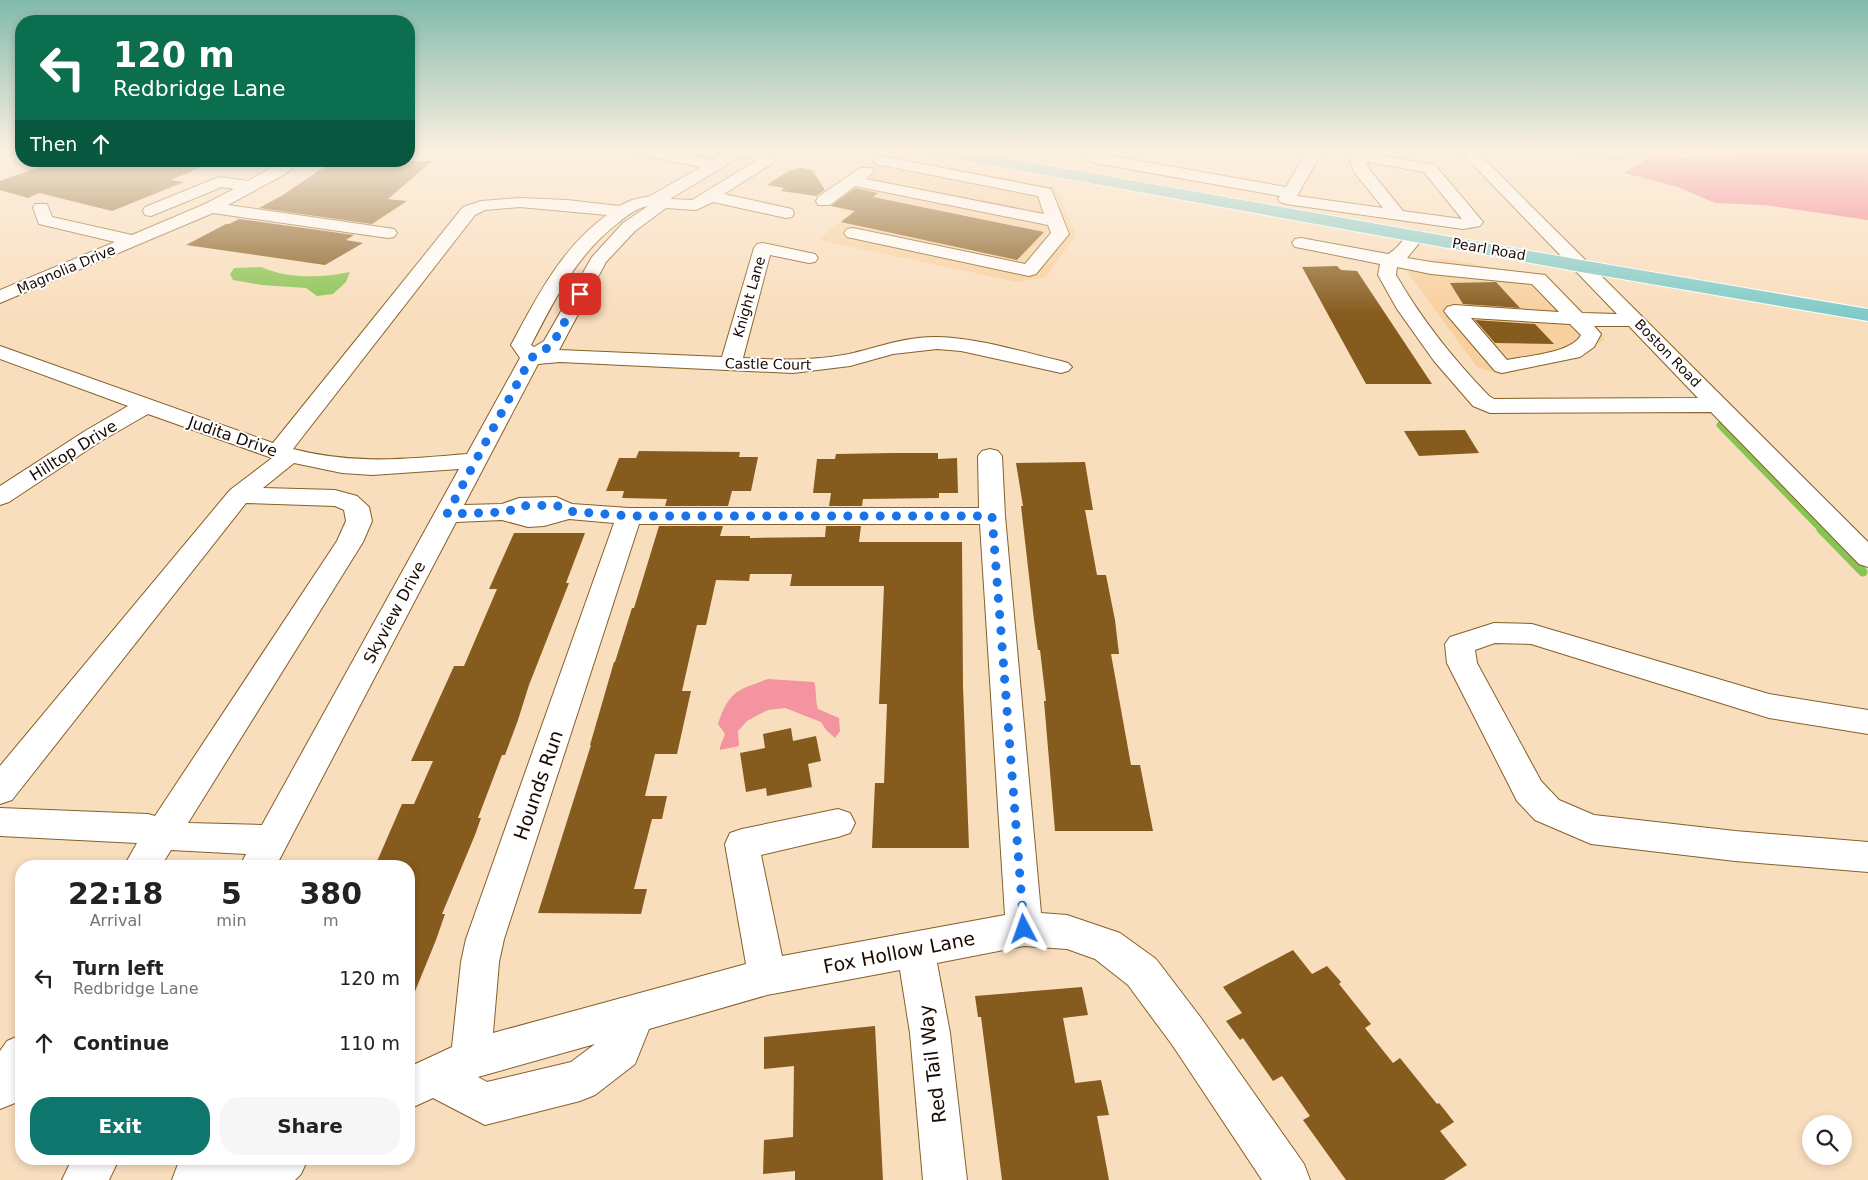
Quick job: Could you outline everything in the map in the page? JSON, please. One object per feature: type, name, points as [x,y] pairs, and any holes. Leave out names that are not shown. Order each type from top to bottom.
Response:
[{"type":"main road","name":"Pearl Road","points":[[1393,226],[1416,236],[1868,315]]},
{"type":"street","points":[[151,211],[165,205]]},
{"type":"street","name":"Magnolia Drive","points":[[0,297],[216,205]]},
{"type":"street","points":[[0,790],[239,495],[284,453],[469,211],[476,206],[483,205]]},
{"type":"street","points":[[571,205],[623,212]]},
{"type":"street","name":"Skyview Drive","points":[[531,358],[521,345],[569,259],[581,244],[601,226],[633,205]]},
{"type":"street","name":"Skyview Drive","points":[[265,853],[531,358],[552,345],[598,261],[610,246],[629,228],[658,207],[657,205]]},
{"type":"street","points":[[751,205],[786,213]]},
{"type":"street","points":[[975,205],[1055,221]]},
{"type":"street","points":[[853,233],[1029,270],[1060,234],[1050,205]]},
{"type":"street","points":[[1301,205],[1393,226],[1474,222],[1460,205]]},
{"type":"street","points":[[1381,205],[1393,226]]},
{"type":"street","name":"Boston Road","points":[[1521,205],[1868,558]]},
{"type":"street","points":[[41,208],[46,220],[134,241]]},
{"type":"street","points":[[61,208],[67,212],[154,231]]},
{"type":"street","points":[[211,208],[388,233]]},
{"type":"street","points":[[1392,259],[1384,249],[1393,226]]},
{"type":"street","points":[[1416,236],[1405,252],[1392,259],[1386,268],[1387,275],[1416,322],[1458,376],[1481,401],[1490,406],[1719,405]]},
{"type":"street","points":[[1301,243],[1431,268],[1538,279],[1577,319],[1591,334],[1587,343],[1573,353],[1502,367],[1454,311],[1577,319],[1635,320]]},
{"type":"street","name":"Knight Lane","points":[[730,364],[763,248],[810,258]]},
{"type":"street","name":"Castle Court","points":[[531,358],[560,356],[793,368],[850,360],[891,348],[936,343],[961,345],[1061,367]]},
{"type":"street","name":"Judita Drive","points":[[0,352],[147,406],[284,453],[324,462],[372,468],[476,461]]},
{"type":"street","name":"Hilltop Drive","points":[[0,497],[85,441],[147,406]]},
{"type":"street","points":[[990,456],[992,516],[1024,929]]},
{"type":"street","points":[[146,860],[350,542],[359,521],[356,507],[348,501],[335,498],[239,495]]},
{"type":"street","points":[[447,514],[507,512],[519,506],[556,505],[566,511],[629,516],[992,516]]},
{"type":"street","name":"Hounds Run","points":[[471,1059],[480,962],[485,939],[629,516]]},
{"type":"street","points":[[1868,722],[1769,706],[1532,634],[1494,633],[1460,644],[1462,663],[1529,791],[1547,810],[1591,829],[1735,846],[1868,857]]},
{"type":"street","points":[[0,822],[148,829],[177,837],[265,853]]},
{"type":"street","points":[[767,977],[742,844],[838,823]]},
{"type":"street","name":"Fox Hollow Lane","points":[[421,1082],[471,1059],[767,977],[1024,929],[1067,932],[1107,945],[1142,972],[1186,1032],[1288,1180]]},
{"type":"street","name":"Red Tail Way","points":[[916,949],[930,1034],[945,1180]]},
{"type":"street","points":[[421,1082],[485,1104],[580,1080],[621,1050],[634,1014]]},
{"type":"street","points":[[0,1088],[15,1064]]},
{"type":"street","points":[[84,1180],[93,1165]]},
{"type":"street","points":[[194,1180],[210,1165]]},
{"type":"street","points":[[244,1180],[279,1165]]},
{"type":"shaded area","points":[[825,205],[1064,205],[1076,235],[1046,277],[1017,282],[818,240],[851,212]]},
{"type":"shaded area","points":[[1764,205],[1868,205],[1868,220]]},
{"type":"shaded area","points":[[1442,258],[1548,278],[1605,339],[1580,355],[1502,375],[1477,367],[1408,273],[1426,261]]},
{"type":"shaded area","points":[[261,267],[283,274],[305,276],[350,272],[346,282],[333,294],[317,296],[306,288],[262,285],[233,280],[230,274],[234,268]]},
{"type":"shaded area","points":[[768,679],[814,682],[818,709],[839,718],[840,731],[835,738],[826,730],[821,722],[785,708],[768,710],[747,721],[738,731],[739,746],[720,750],[725,734],[718,724],[730,698],[741,689]]},
{"type":"building","points":[[88,205],[127,205],[112,211]]},
{"type":"building","points":[[264,205],[401,205],[372,224],[259,208]]},
{"type":"building","points":[[912,205],[1044,232],[1017,260],[841,222],[855,211],[831,206]]},
{"type":"building","points":[[239,219],[354,235],[346,240],[363,243],[325,265],[186,245]]},
{"type":"building","points":[[1337,266],[1341,270],[1357,271],[1432,384],[1366,384],[1302,267]]},
{"type":"building","points":[[1496,282],[1520,308],[1463,304],[1450,283]]},
{"type":"building","points":[[1475,320],[1535,324],[1554,344],[1495,343]]},
{"type":"building","points":[[1465,430],[1479,453],[1419,456],[1404,431]]},
{"type":"building","points":[[639,451],[740,452],[739,457],[758,457],[751,491],[732,491],[728,506],[665,506],[667,499],[622,498],[624,491],[606,491],[619,458],[636,458]]},
{"type":"building","points":[[938,453],[938,459],[957,458],[958,493],[939,493],[939,498],[863,499],[862,506],[829,506],[831,493],[813,493],[817,459],[835,459],[836,454]]},
{"type":"building","points":[[1085,462],[1093,510],[1085,510],[1097,575],[1106,575],[1115,620],[1119,654],[1111,654],[1131,765],[1140,765],[1153,831],[1055,831],[1044,701],[1046,701],[1040,650],[1038,650],[1034,620],[1021,506],[1023,506],[1016,463]]},
{"type":"building","points":[[659,526],[723,526],[720,536],[750,536],[750,538],[825,537],[826,526],[861,526],[859,542],[962,542],[963,686],[969,848],[872,848],[875,783],[884,783],[887,704],[879,704],[884,586],[790,586],[792,574],[750,574],[749,581],[716,580],[706,625],[697,625],[682,691],[691,691],[677,754],[655,754],[645,796],[667,796],[662,819],[652,819],[634,889],[647,889],[641,914],[538,913],[591,745],[614,662],[632,608],[634,608]]},
{"type":"building","points":[[514,533],[585,533],[566,583],[569,583],[529,685],[505,755],[502,755],[478,818],[481,818],[442,914],[445,914],[415,991],[415,860],[378,860],[402,804],[414,804],[433,761],[411,761],[454,666],[464,666],[497,589],[489,589]]},
{"type":"building","points":[[791,728],[793,741],[816,736],[821,761],[808,764],[812,787],[767,796],[766,788],[746,792],[740,753],[765,748],[763,734]]},
{"type":"building","points":[[1293,950],[1312,974],[1327,966],[1371,1024],[1365,1028],[1393,1063],[1400,1058],[1437,1104],[1439,1103],[1454,1122],[1440,1131],[1467,1165],[1444,1180],[1346,1180],[1303,1120],[1310,1116],[1282,1076],[1273,1081],[1243,1038],[1240,1040],[1226,1021],[1242,1013],[1223,987]]},
{"type":"building","points":[[1082,987],[1088,1015],[1063,1018],[1075,1083],[1101,1080],[1109,1115],[1097,1116],[1109,1180],[1002,1180],[981,1017],[978,1017],[975,996]]},
{"type":"building","points":[[875,1026],[883,1180],[795,1180],[795,1171],[763,1174],[764,1140],[793,1137],[794,1066],[764,1069],[764,1037]]},
{"type":"waterway","points":[[1720,425],[1822,530]]},
{"type":"waterway","points":[[1821,529],[1863,572]]},
{"type":"route","points":[[580,294],[552,345],[531,358],[447,514],[507,512],[519,506],[556,505],[566,511],[629,516],[992,516],[1024,929]]}]
